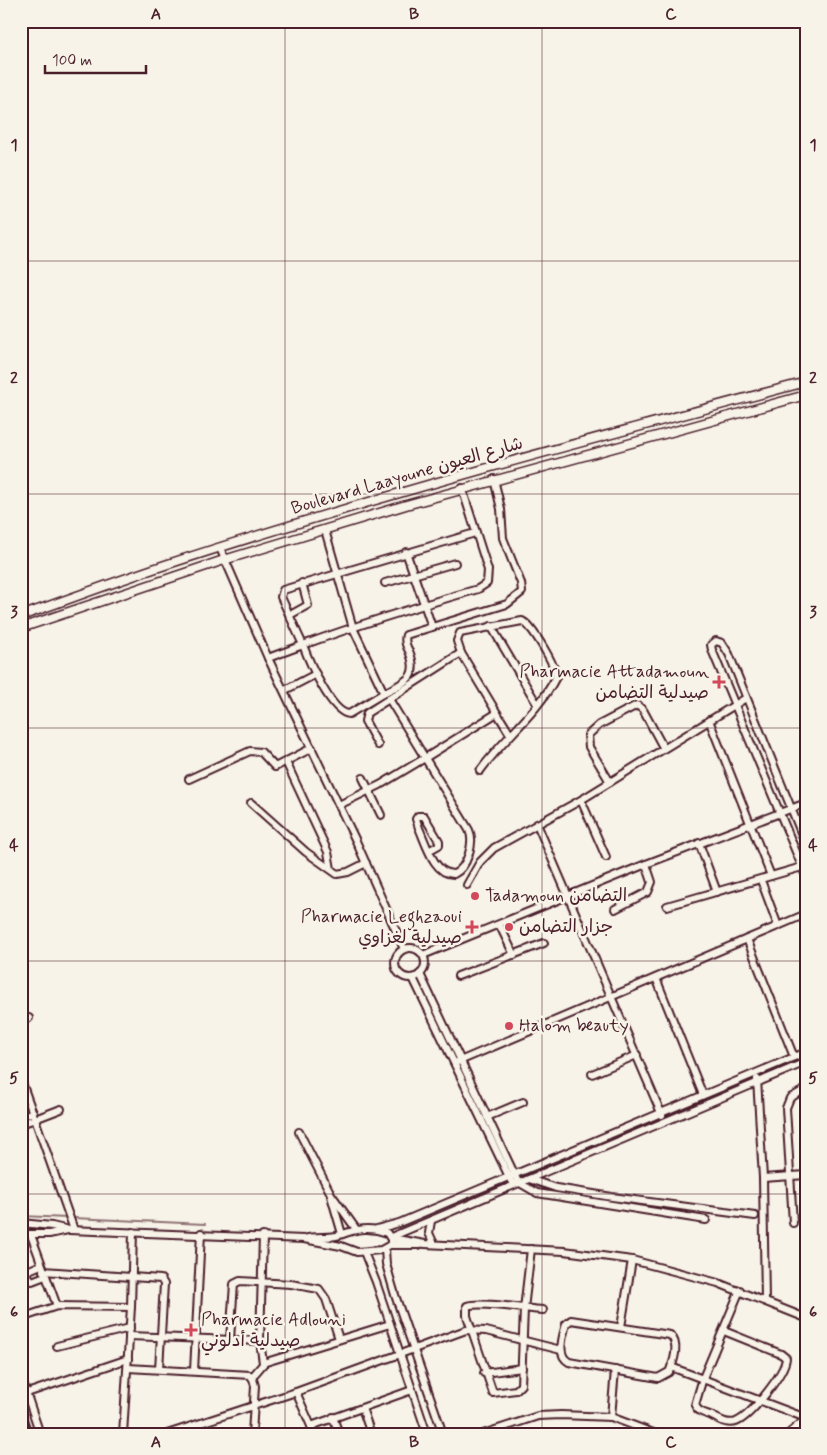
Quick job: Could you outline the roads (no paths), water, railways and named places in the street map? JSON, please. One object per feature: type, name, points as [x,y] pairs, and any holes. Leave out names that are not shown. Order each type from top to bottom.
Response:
[{"type":"street","name":"Boulevard Laayoune شارع العيون","points":[[21,616],[220,548],[524,458],[806,382]]},
{"type":"street","name":"Boulevard Laayoune شارع العيون","points":[[21,628],[224,560],[462,488],[806,395]]},
{"type":"street","points":[[475,532],[302,583],[281,592],[281,597],[316,674],[336,707],[346,714],[359,709],[403,682],[414,671],[413,660],[405,640],[406,636],[507,604],[522,592],[521,583],[503,538],[501,509],[494,479]]},
{"type":"street","points":[[268,658],[425,604],[478,589],[487,583],[488,570],[462,488]]},
{"type":"street","points":[[325,530],[353,628],[384,693]]},
{"type":"street","points":[[220,548],[268,658],[339,805],[404,949]]},
{"type":"street","points":[[406,552],[432,627]]},
{"type":"street","points":[[385,583],[456,563]]},
{"type":"street","points":[[290,615],[308,604],[302,583]]},
{"type":"street","points":[[480,771],[510,734],[523,722],[556,677],[554,667],[525,622],[517,620],[458,634],[457,642],[461,653],[510,734]]},
{"type":"street","points":[[491,626],[537,704]]},
{"type":"street","points":[[806,845],[726,648],[720,641],[713,642],[712,650],[806,876]]},
{"type":"street","points":[[378,745],[367,726],[365,715],[461,653]]},
{"type":"street","points":[[285,690],[316,674]]},
{"type":"street","points":[[466,885],[480,862],[494,848],[581,800],[663,747],[746,698]]},
{"type":"street","points":[[389,699],[469,830],[472,839],[464,864],[454,874],[442,871],[430,850],[416,822],[418,816],[424,816],[439,840],[439,845],[430,850]]},
{"type":"street","points":[[610,782],[588,743],[588,735],[598,725],[629,707],[640,706],[663,747]]},
{"type":"street","points":[[339,805],[369,791],[497,713]]},
{"type":"street","points":[[709,720],[772,876]]},
{"type":"street","points":[[189,778],[254,750],[264,754],[272,766],[275,767],[312,748]]},
{"type":"street","points":[[286,762],[328,852],[331,869]]},
{"type":"street","points":[[764,773],[774,769]]},
{"type":"street","points":[[363,778],[381,815]]},
{"type":"street","points":[[581,800],[606,857]]},
{"type":"street","points":[[423,955],[500,926],[646,864],[806,802]]},
{"type":"street","points":[[251,803],[306,852],[340,875],[366,863]]},
{"type":"street","points":[[537,824],[570,897],[664,1121]]},
{"type":"street","points":[[699,844],[717,892]]},
{"type":"street","points":[[616,909],[648,892],[652,882],[646,864]]},
{"type":"street","points":[[667,906],[802,866]]},
{"type":"street","points":[[762,883],[778,926]]},
{"type":"street","points":[[457,1062],[806,914]]},
{"type":"street","points":[[500,926],[514,955]]},
{"type":"street","points":[[747,939],[794,1057]]},
{"type":"street","points":[[458,976],[544,943]]},
{"type":"street","points":[[414,948],[423,955],[425,964],[420,974],[413,978],[401,976],[394,965],[398,953],[404,949],[414,948]]},
{"type":"street","points":[[420,974],[457,1062],[512,1175]]},
{"type":"street","points":[[413,978],[487,1117],[516,1184],[537,1193],[706,1220]]},
{"type":"street","points":[[656,978],[703,1095]]},
{"type":"street","points":[[21,1022],[29,1018]]},
{"type":"street","points":[[304,1239],[341,1234],[356,1229],[373,1229],[399,1223],[806,1052]]},
{"type":"street","points":[[592,1074],[637,1055]]},
{"type":"street","points":[[21,1223],[71,1230],[201,1233],[304,1239],[364,1252],[516,1184],[806,1062]]},
{"type":"street","points":[[757,1072],[763,1178],[765,1300]]},
{"type":"street","points":[[21,1080],[71,1230]]},
{"type":"street","points":[[793,1223],[792,1176],[786,1108],[790,1098],[806,1089]]},
{"type":"street","points":[[487,1117],[523,1102]]},
{"type":"street","points":[[21,1117],[61,1109]]},
{"type":"street","points":[[21,1124],[34,1115]]},
{"type":"street","points":[[299,1132],[331,1194],[356,1229]]},
{"type":"street","points":[[763,1178],[806,1175]]},
{"type":"street","points":[[529,1179],[556,1188],[755,1216]]},
{"type":"street","points":[[331,1194],[341,1234],[341,1246]]},
{"type":"street","points":[[431,1221],[429,1233],[434,1244]]},
{"type":"street","points":[[373,1229],[387,1233],[390,1278],[443,1434]]},
{"type":"street","points":[[21,1234],[57,1233],[71,1230]]},
{"type":"street","points":[[123,1434],[130,1336],[133,1232]]},
{"type":"street","points":[[194,1371],[201,1233]]},
{"type":"street","points":[[31,1234],[57,1306]]},
{"type":"street","points":[[263,1236],[260,1342],[261,1359],[264,1363]]},
{"type":"street","points":[[389,1242],[530,1249],[632,1260],[740,1290],[806,1318]]},
{"type":"street","points":[[530,1249],[524,1309],[522,1381],[519,1388],[498,1394],[492,1392],[484,1373],[466,1312],[469,1305],[524,1309],[543,1310]]},
{"type":"street","points":[[364,1252],[427,1434]]},
{"type":"street","points":[[621,1327],[632,1260]]},
{"type":"street","points":[[43,1271],[158,1278],[163,1282],[158,1369]]},
{"type":"street","points":[[230,1339],[235,1282],[262,1282],[319,1289],[326,1299],[339,1338]]},
{"type":"street","points":[[724,1331],[782,1354],[786,1358],[781,1372],[762,1399],[738,1421],[726,1422],[699,1411],[696,1407],[703,1378],[740,1290]]},
{"type":"street","points":[[21,1318],[57,1306],[131,1307]]},
{"type":"street","points":[[571,1320],[621,1327],[672,1337],[676,1348],[672,1367],[666,1375],[658,1378],[569,1362],[564,1358],[561,1350],[566,1324],[571,1320]]},
{"type":"street","points":[[252,1377],[264,1363],[339,1338],[390,1324]]},
{"type":"street","points":[[57,1346],[130,1328]]},
{"type":"street","points":[[167,1434],[399,1356],[446,1335],[472,1330],[561,1350]]},
{"type":"street","points":[[130,1336],[197,1337],[260,1342]]},
{"type":"street","points":[[27,1393],[128,1359]]},
{"type":"street","points":[[672,1367],[762,1399],[806,1419],[789,1434]]},
{"type":"street","points":[[128,1368],[244,1374],[252,1377]]},
{"type":"street","points":[[484,1373],[522,1368]]},
{"type":"street","points":[[611,1417],[615,1370]]},
{"type":"street","points":[[21,1377],[40,1434]]},
{"type":"street","points":[[252,1377],[255,1386],[252,1405],[252,1434]]},
{"type":"street","points":[[311,1426],[412,1390]]},
{"type":"street","points":[[296,1392],[314,1434]]},
{"type":"street","points":[[362,1408],[371,1434]]},
{"type":"street","points":[[21,1413],[28,1434]]},
{"type":"street","points":[[483,1434],[538,1416],[611,1417],[656,1434]]},
{"type":"street","points":[[333,1417],[339,1434]]},
{"type":"waterway","points":[[21,1216],[68,1218]]},
{"type":"waterway","points":[[73,1218],[205,1224]]},
{"type":"place","name":"Pharmacie Attadamoun صيدلية التضامن","points":[[719,682]]},
{"type":"place","name":"Tadamoun التضامن","points":[[475,896]]},
{"type":"place","name":"Pharmacie Leghzaoui صيدلية لغزاوي","points":[[472,927]]},
{"type":"place","name":"جزار التضامن","points":[[509,927]]},
{"type":"place","name":"Halom beauty","points":[[509,1026]]},
{"type":"place","name":"Pharmacie Adlouni صيدلية أدلوني","points":[[191,1330]]}]
